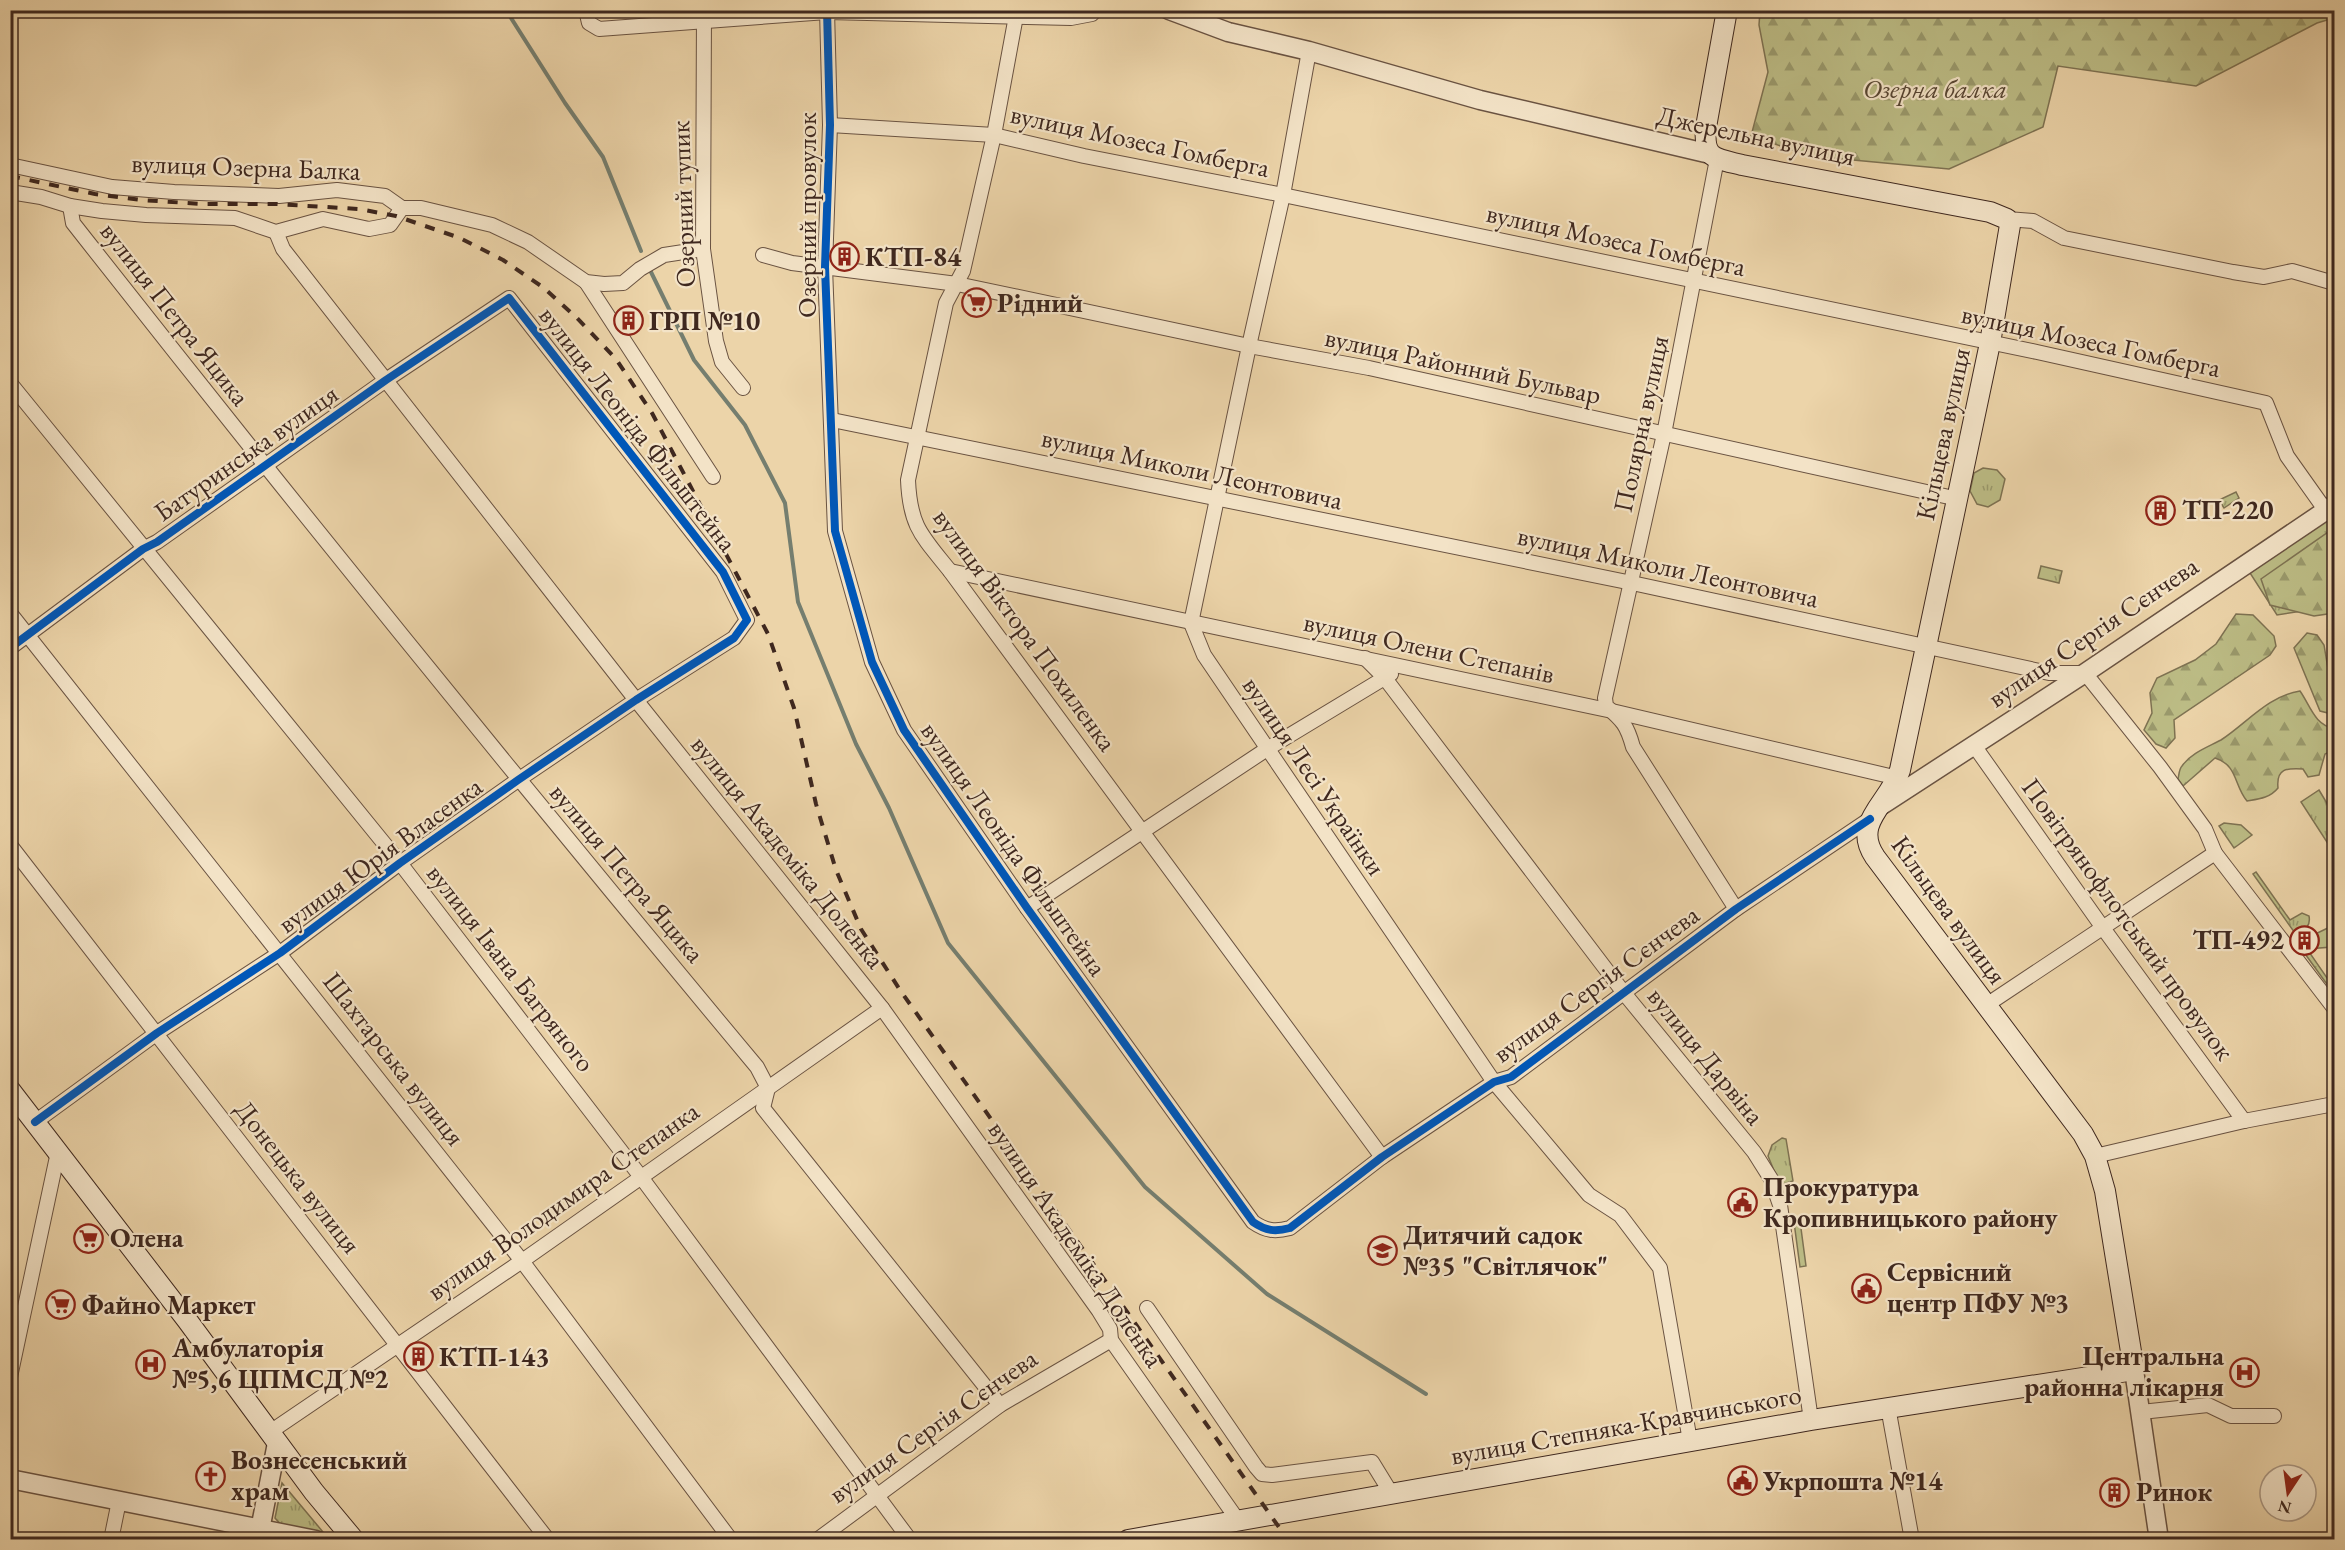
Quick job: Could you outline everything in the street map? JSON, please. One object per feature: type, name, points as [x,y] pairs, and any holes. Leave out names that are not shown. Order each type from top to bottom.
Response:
[{"type":"main road","points":[[1713,157],[1705,145],[1706,127],[1727,10]]},
{"type":"main road","name":"Джерельна вулиця","points":[[1713,157],[1989,212],[2007,219]]},
{"type":"main road","name":"Кільцева вулиця","points":[[2007,219],[2010,234],[1990,343],[1898,778],[1876,812],[1866,836],[1871,851],[2083,1134],[2095,1156],[2105,1191],[2134,1370]]},
{"type":"main road","points":[[10,1090],[180,1311],[314,1492],[354,1539]]},
{"type":"main road","name":"вулиця Степняка-Кравчинського","points":[[1128,1539],[1888,1407],[2134,1370]]},
{"type":"street","points":[[586,10],[589,23],[599,29],[704,16],[827,11],[1071,18],[1092,14],[1095,10]]},
{"type":"street","name":"Джерельна вулиця","points":[[1169,10],[1228,32],[1309,51],[1480,100],[1713,157]]},
{"type":"street","name":"Озерний провулок","points":[[827,11],[830,124],[825,267],[832,420]]},
{"type":"street","name":"Озерний тупик","points":[[704,16],[703,249],[716,341],[722,362],[743,388]]},
{"type":"street","name":"вулиця Віктора Похиленка","points":[[1016,16],[994,135],[963,271],[946,303],[908,480],[909,506],[919,532],[1382,1157]]},
{"type":"street","points":[[1191,623],[1216,498],[1283,195],[1309,51]]},
{"type":"street","name":"вулиця Мозеса Гомберга","points":[[830,124],[994,135],[1084,156],[1283,195],[2037,352],[2266,403],[2287,456],[2330,508]]},
{"type":"street","name":"Полярна вулиця","points":[[1612,711],[1606,705],[1605,698],[1664,434],[1694,281],[1713,157]]},
{"type":"street","name":"вулиця Озерна Балка","points":[[10,165],[112,187],[279,196],[337,190],[384,196],[402,208],[421,208],[492,225],[528,242],[586,282]]},
{"type":"street","points":[[10,192],[40,197],[70,206],[146,215],[235,218],[276,232],[323,219],[369,229],[390,225],[402,208]]},
{"type":"street","name":"вулиця Петра Яцика","points":[[70,206],[73,223],[263,466],[518,780],[757,1067],[768,1088],[764,1108],[1000,1405]]},
{"type":"street","name":"Джерельна вулиця","points":[[2007,219],[2033,221],[2064,238],[2211,267],[2265,277],[2292,271],[2334,283]]},
{"type":"street","name":"вулиця Академіка Доленка","points":[[276,232],[283,249],[636,700],[882,1008],[1099,1311],[1110,1329],[1111,1340],[1237,1519]]},
{"type":"street","points":[[586,282],[604,285],[623,283],[640,269],[664,255],[703,249]]},
{"type":"street","points":[[763,255],[792,263],[957,284]]},
{"type":"street","name":"вулиця Леоніда Фільштейна","points":[[586,282],[713,477]]},
{"type":"street","name":"вулиця Районний Бульвар","points":[[957,284],[1249,346],[1369,368],[1958,500]]},
{"type":"street","name":"Батуринська вулиця","points":[[10,648],[142,549],[157,542],[386,380],[509,298]]},
{"type":"street","name":"вулиця Леоніда Фільштейна","points":[[509,298],[723,572],[747,620]]},
{"type":"street","name":"вулиця Івана Багряного","points":[[10,383],[142,549],[400,863],[641,1177],[910,1539]]},
{"type":"street","name":"вулиця Леоніда Фільштейна","points":[[832,420],[835,531],[872,662],[904,730],[1027,908],[1253,1221],[1263,1229],[1277,1232],[1290,1228]]},
{"type":"street","name":"вулиця Миколи Леонтовича","points":[[832,420],[1632,583],[2049,673],[2085,673]]},
{"type":"street","name":"вулиця Сергія Сєнчева","points":[[1290,1228],[1382,1157],[1494,1082],[1511,1077],[1736,909],[1973,744],[2085,673],[2330,508]]},
{"type":"street","name":"вулиця Олени Степанів","points":[[950,571],[1612,711],[1898,778]]},
{"type":"street","name":"Шахтарська вулиця","points":[[10,613],[522,1261],[731,1539]]},
{"type":"street","name":"вулиця Юрія Власенка","points":[[35,1122],[157,1033],[280,953],[400,863],[518,780],[636,700],[734,638],[747,620]]},
{"type":"street","name":"вулиця Лесі Українки","points":[[1191,623],[1204,655],[1266,749],[1494,1082],[1589,1195],[1620,1215],[1660,1268],[1690,1441]]},
{"type":"street","name":"вулиця Дарвіна","points":[[1365,658],[1384,677],[1624,993],[1754,1152],[1771,1179],[1780,1205],[1811,1420]]},
{"type":"street","points":[[1027,908],[1266,749],[1384,677],[1410,668]]},
{"type":"street","points":[[2085,673],[2160,767],[2205,829],[2215,853],[2334,1008]]},
{"type":"street","points":[[1612,711],[1623,719],[1628,727],[1633,747],[1736,909]]},
{"type":"street","name":"Повітрянофлотський провулок","points":[[1973,744],[2103,928],[2244,1121]]},
{"type":"street","name":"Донецька вулиця","points":[[10,845],[548,1539]]},
{"type":"street","points":[[1985,1006],[2215,853]]},
{"type":"street","name":"вулиця Володимира Степанка","points":[[273,1437],[397,1344],[522,1261],[882,1008]]},
{"type":"street","points":[[2095,1156],[2244,1121],[2334,1104]]},
{"type":"street","points":[[10,1377],[13,1336],[58,1152]]},
{"type":"street","points":[[1147,1308],[1262,1473],[1272,1475],[1372,1462],[1391,1493]]},
{"type":"street","name":"вулиця Сергія Сєнчева","points":[[818,1539],[1000,1405],[1111,1340]]},
{"type":"street","name":"Кільцева вулиця","points":[[2134,1370],[2159,1539]]},
{"type":"street","points":[[2141,1412],[2208,1405],[2231,1416],[2274,1416]]},
{"type":"street","points":[[1888,1407],[1912,1539]]},
{"type":"street","points":[[259,1534],[273,1437]]},
{"type":"street","points":[[10,1479],[119,1501],[259,1534],[316,1539]]},
{"type":"street","points":[[111,1539],[119,1501]]},
{"type":"green space","name":"Озерна балка","points":[[2334,10],[2334,18],[2317,23],[2196,86],[2058,66],[2043,127],[1949,169],[1810,156],[1751,136],[1768,72],[1759,25],[1760,11]]},
{"type":"green space","points":[[1983,468],[1997,470],[2005,479],[2000,500],[1988,507],[1977,504],[1970,491],[1974,473]]},
{"type":"green space","points":[[2236,492],[2239,498],[2224,508],[2219,500]]},
{"type":"green space","points":[[2334,513],[2334,606],[2277,615],[2250,573]]},
{"type":"green space","points":[[2334,528],[2334,613],[2314,616],[2270,605],[2261,579]]},
{"type":"green space","points":[[2041,566],[2062,571],[2059,583],[2038,578]]},
{"type":"green space","points":[[2236,614],[2253,615],[2274,636],[2276,646],[2270,655],[2174,720],[2175,738],[2166,748],[2156,744],[2144,730],[2152,713],[2150,693],[2157,678],[2195,660],[2216,644]]},
{"type":"green space","points":[[2307,633],[2317,635],[2324,645],[2334,705],[2332,714],[2320,711],[2294,648]]},
{"type":"green space","points":[[2300,691],[2318,719],[2334,728],[2334,750],[2325,754],[2319,775],[2308,777],[2303,769],[2288,769],[2279,776],[2278,788],[2275,791],[2264,798],[2247,801],[2232,771],[2222,761],[2215,758],[2183,786],[2178,779],[2180,770],[2190,757],[2221,740],[2278,698]]},
{"type":"green space","points":[[2319,790],[2334,815],[2334,853],[2301,802]]},
{"type":"green space","points":[[2224,823],[2241,825],[2252,835],[2234,848],[2219,826]]},
{"type":"green space","points":[[2256,872],[2290,920],[2302,913],[2309,916],[2305,930],[2297,936],[2253,874]]},
{"type":"green space","points":[[2334,925],[2332,947],[2307,949],[2327,978],[2334,976],[2334,994],[2303,951],[2313,942],[2309,937]]},
{"type":"green space","points":[[1782,1138],[1786,1139],[1793,1181],[1780,1185],[1768,1156],[1772,1145]]},
{"type":"green space","points":[[1800,1221],[1806,1266],[1800,1267],[1794,1222]]},
{"type":"green space","points":[[282,1483],[323,1532],[314,1534],[283,1527],[275,1518]]},
{"type":"waterway","points":[[506,10],[565,103],[603,157],[641,251]]},
{"type":"waterway","points":[[650,270],[694,360],[745,425],[785,503],[798,602],[856,744],[889,808],[948,943],[1145,1187],[1267,1294],[1426,1394]]},
{"type":"railway","points":[[10,176],[95,194],[142,200],[359,209],[396,216],[460,238],[503,260],[544,288],[577,318],[616,359],[652,413],[768,634],[794,708],[816,804],[836,870],[861,929],[900,990],[1288,1540]]},
{"type":"cycle path","points":[[827,10],[830,125],[825,267],[835,531],[872,662],[904,730],[1027,908],[1253,1222],[1271,1230],[1290,1228],[1382,1157],[1494,1082],[1511,1077],[1736,909],[1870,819]]},
{"type":"cycle path","points":[[10,648],[143,549],[157,542],[386,380],[509,298],[723,572],[747,620],[734,638],[636,700],[518,780],[400,863],[280,953],[157,1033],[35,1122]]},
{"type":"place","name":"КТП-84","points":[[844,257]]},
{"type":"place","name":"Рідний","points":[[976,303]]},
{"type":"place","name":"ГРП №10","points":[[628,321]]},
{"type":"place","name":"ТП-220","points":[[2161,510]]},
{"type":"place","name":"ТП-492","points":[[2305,940]]},
{"type":"place","name":"Прокуратура Кропивницького району","points":[[1742,1203]]},
{"type":"place","name":"Олена","points":[[89,1238]]},
{"type":"place","name":"Дитячий садок №35 \"Світлячок\"","points":[[1382,1251]]},
{"type":"place","name":"Сервісний центр ПФУ №3","points":[[1866,1288]]},
{"type":"place","name":"Файно Маркет","points":[[61,1305]]},
{"type":"place","name":"КТП-143","points":[[418,1357]]},
{"type":"place","name":"Амбулаторія №5,6 ЦПМСД №2","points":[[151,1364]]},
{"type":"place","name":"Центральна районна лікарня","points":[[2245,1372]]},
{"type":"place","name":"Вознесенський храм","points":[[210,1476]]},
{"type":"place","name":"Укрпошта №14","points":[[1742,1481]]},
{"type":"place","name":"Ринок","points":[[2115,1492]]}]
